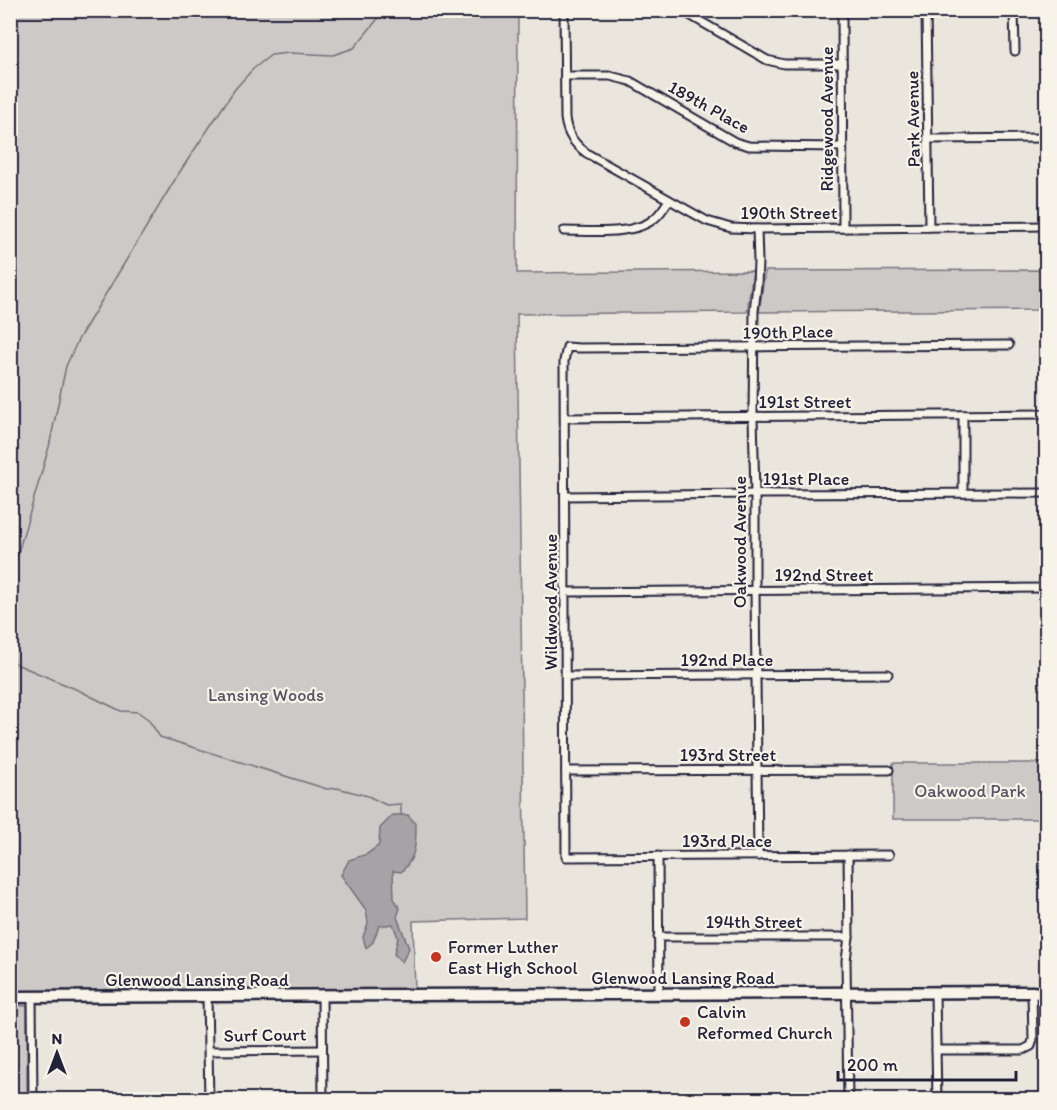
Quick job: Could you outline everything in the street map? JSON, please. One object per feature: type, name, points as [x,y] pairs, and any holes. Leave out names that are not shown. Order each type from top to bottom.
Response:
[{"type":"main road","name":"Glenwood Lansing Road","points":[[10,997],[1047,992]]},
{"type":"street","points":[[564,10],[565,76]]},
{"type":"street","points":[[681,10],[767,60],[784,64],[842,64]]},
{"type":"street","name":"Ridgewood Avenue","points":[[842,10],[843,228]]},
{"type":"street","name":"Park Avenue","points":[[926,10],[929,227]]},
{"type":"street","points":[[1014,10],[1015,51]]},
{"type":"street","name":"190th Street","points":[[565,76],[567,131],[581,150],[716,225],[757,229],[1047,226]]},
{"type":"street","name":"189th Place","points":[[565,76],[610,76],[630,81],[735,142],[749,146],[842,147]]},
{"type":"street","points":[[928,139],[1047,138]]},
{"type":"street","points":[[564,231],[639,228],[656,217],[669,200]]},
{"type":"street","name":"Oakwood Avenue","points":[[757,229],[753,417],[758,856]]},
{"type":"street","name":"190th Place","points":[[567,347],[1009,345]]},
{"type":"street","name":"Wildwood Avenue","points":[[566,857],[564,361],[567,347]]},
{"type":"street","name":"191st Street","points":[[565,418],[1047,414]]},
{"type":"street","points":[[963,416],[963,493]]},
{"type":"street","name":"191st Place","points":[[565,496],[1047,493]]},
{"type":"street","name":"192nd Street","points":[[566,592],[1047,588]]},
{"type":"street","name":"192nd Place","points":[[566,676],[888,674]]},
{"type":"street","name":"193rd Street","points":[[566,771],[889,770]]},
{"type":"street","points":[[848,855],[849,937],[846,960],[848,1100]]},
{"type":"street","name":"193rd Place","points":[[566,857],[889,855]]},
{"type":"street","points":[[658,856],[659,994]]},
{"type":"street","name":"194th Street","points":[[658,937],[849,937]]},
{"type":"street","points":[[936,1050],[1023,1050],[1031,1046],[1033,1040],[1032,992]]},
{"type":"street","points":[[935,993],[937,1100]]},
{"type":"street","points":[[207,996],[209,1100]]},
{"type":"street","points":[[322,996],[323,1100]]},
{"type":"street","points":[[32,997],[33,1100]]},
{"type":"street","name":"Surf Court","points":[[209,1051],[322,1050]]},
{"type":"green space","name":"Lansing Woods","points":[[11,11],[518,11],[517,273],[753,271],[747,312],[517,314],[525,918],[413,921],[415,991],[11,993]]},
{"type":"green space","points":[[1046,270],[1046,310],[759,312],[765,271]]},
{"type":"green space","name":"Oakwood Park","points":[[893,763],[1046,763],[1046,819],[893,819]]},
{"type":"green space","points":[[11,1005],[27,1006],[27,1099],[11,1099]]},
{"type":"shaded area","points":[[393,815],[408,815],[416,824],[415,844],[410,861],[401,872],[393,871],[394,899],[400,908],[397,917],[409,948],[402,962],[394,954],[398,938],[393,924],[379,926],[373,942],[366,948],[363,937],[368,923],[366,910],[341,875],[349,860],[367,854],[379,845],[380,828]]},
{"type":"waterway","points":[[10,580],[49,447],[66,366],[79,338],[179,173],[235,89],[253,69],[271,55],[289,53],[333,55],[354,48],[385,10]]},
{"type":"waterway","points":[[10,658],[16,664],[121,711],[138,712],[148,719],[160,737],[327,789],[337,788],[368,796],[386,805],[401,804],[401,815]]},
{"type":"place","name":"Former Luther East High School","points":[[436,957]]},
{"type":"place","name":"Calvin Reformed Church","points":[[685,1022]]}]
